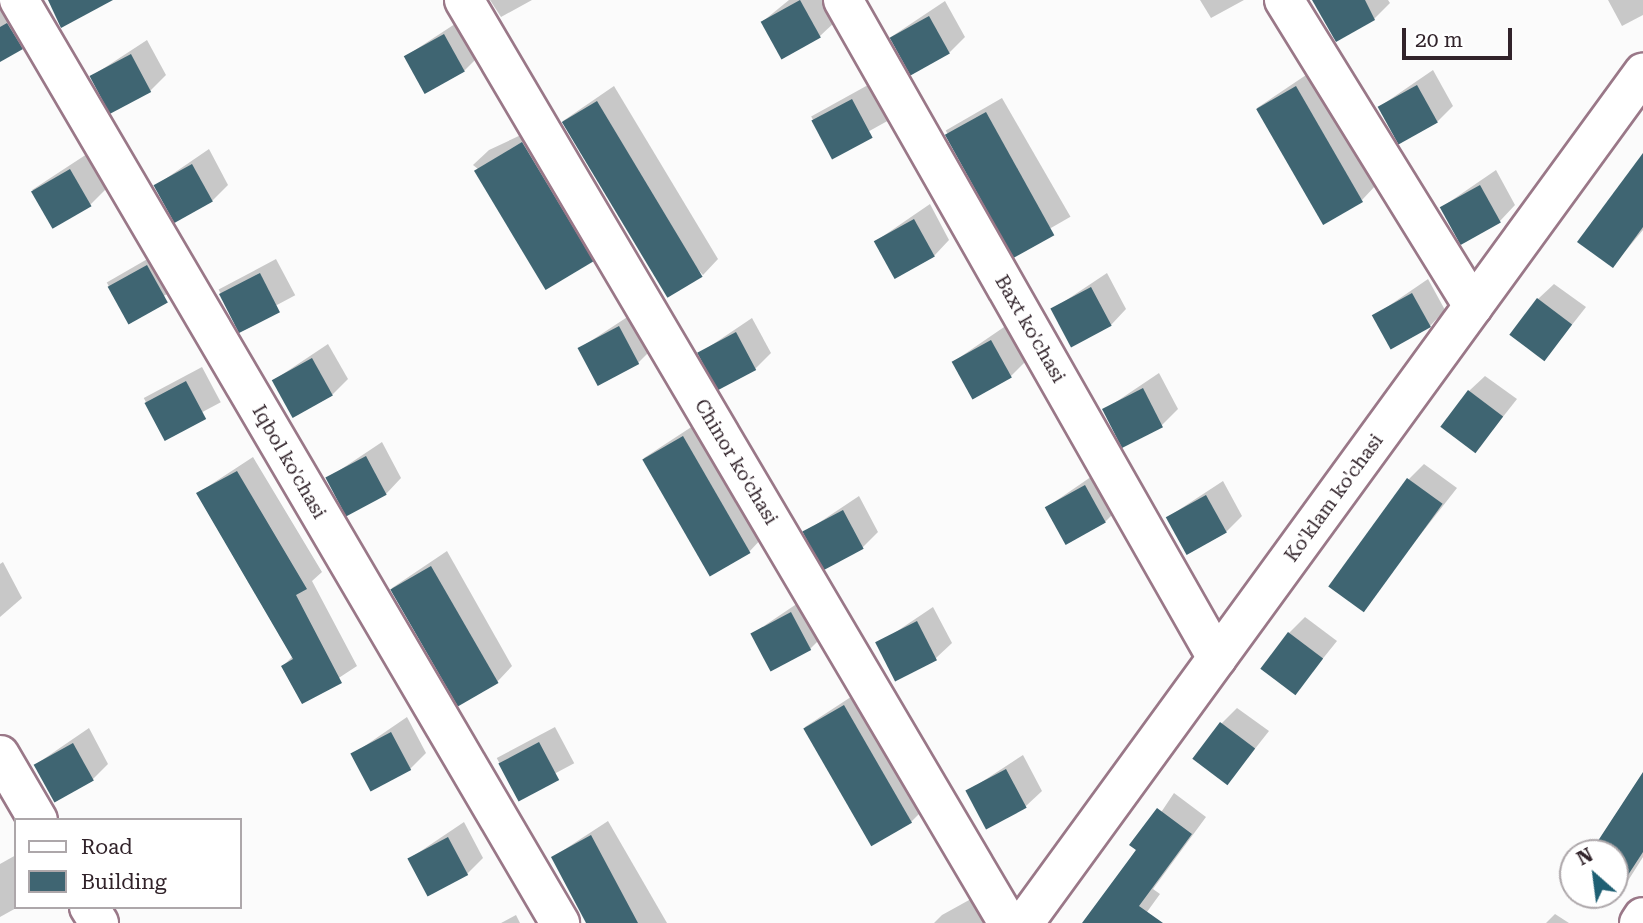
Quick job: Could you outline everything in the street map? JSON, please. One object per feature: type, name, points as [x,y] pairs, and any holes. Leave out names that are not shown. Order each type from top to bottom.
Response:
[{"type":"street","name":"Iqbol ko'chasi","points":[[19,0],[560,923]]},
{"type":"street","name":"Chinor ko'chasi","points":[[464,0],[1008,923]]},
{"type":"street","name":"Baxt ko'chasi","points":[[843,0],[1217,658]]},
{"type":"street","points":[[1284,0],[1473,306]]},
{"type":"street","name":"Ko'klam ko'chasi","points":[[1024,923],[1643,73]]},
{"type":"street","points":[[0,755],[37,818]]},
{"type":"street","points":[[1639,923],[1643,917]]},
{"type":"building","points":[[48,0],[113,0],[61,28]]},
{"type":"building","points":[[800,0],[821,38],[781,59],[761,22]]},
{"type":"building","points":[[1312,0],[1365,0],[1375,20],[1336,42]]},
{"type":"building","points":[[929,16],[950,54],[910,75],[890,38]]},
{"type":"building","points":[[7,23],[23,49],[0,62],[0,27]]},
{"type":"building","points":[[444,34],[465,72],[425,94],[404,56]]},
{"type":"building","points":[[131,54],[151,92],[110,114],[90,76]]},
{"type":"building","points":[[1417,85],[1438,123],[1398,144],[1378,107]]},
{"type":"building","points":[[1296,86],[1363,202],[1323,225],[1256,109]]},
{"type":"building","points":[[852,99],[873,138],[832,159],[811,121]]},
{"type":"building","points":[[597,101],[703,277],[667,298],[562,122]]},
{"type":"building","points":[[986,112],[1054,235],[1013,258],[945,135]]},
{"type":"building","points":[[522,142],[594,261],[546,290],[474,171]]},
{"type":"building","points":[[1643,153],[1643,227],[1613,268],[1577,242]]},
{"type":"building","points":[[192,164],[213,202],[174,223],[154,185]]},
{"type":"building","points":[[70,169],[92,206],[53,229],[31,192]]},
{"type":"building","points":[[1480,185],[1501,223],[1461,245],[1440,207]]},
{"type":"building","points":[[914,219],[935,257],[895,279],[874,241]]},
{"type":"building","points":[[147,265],[168,303],[128,324],[108,287]]},
{"type":"building","points":[[260,273],[280,312],[239,333],[219,294]]},
{"type":"building","points":[[1091,287],[1112,326],[1071,347],[1050,309]]},
{"type":"building","points":[[1412,293],[1431,327],[1391,349],[1372,315]]},
{"type":"building","points":[[1537,298],[1572,324],[1544,361],[1509,335]]},
{"type":"building","points":[[619,326],[639,364],[598,386],[578,348]]},
{"type":"building","points":[[736,332],[756,370],[717,391],[697,353]]},
{"type":"building","points":[[991,340],[1012,378],[972,399],[952,362]]},
{"type":"building","points":[[312,358],[333,396],[293,418],[272,380]]},
{"type":"building","points":[[186,381],[206,419],[165,441],[145,403]]},
{"type":"building","points":[[1143,388],[1163,427],[1122,448],[1102,409]]},
{"type":"building","points":[[1468,390],[1503,416],[1475,453],[1440,427]]},
{"type":"building","points":[[683,436],[750,553],[710,576],[642,459]]},
{"type":"building","points":[[366,456],[387,495],[346,516],[325,478]]},
{"type":"building","points":[[237,471],[307,589],[296,595],[342,683],[302,704],[281,666],[293,659],[196,493]]},
{"type":"building","points":[[1407,478],[1443,504],[1364,612],[1328,586]]},
{"type":"building","points":[[1085,485],[1106,523],[1066,545],[1045,507]]},
{"type":"building","points":[[1206,495],[1227,533],[1187,555],[1166,517]]},
{"type":"building","points":[[843,510],[864,549],[823,570],[802,532]]},
{"type":"building","points":[[431,566],[499,683],[458,706],[390,590]]},
{"type":"building","points":[[791,612],[811,650],[771,672],[750,634]]},
{"type":"building","points":[[917,621],[937,660],[895,682],[875,642]]},
{"type":"building","points":[[1288,632],[1323,658],[1295,695],[1260,669]]},
{"type":"building","points":[[844,705],[912,823],[871,846],[803,728]]},
{"type":"building","points":[[1220,722],[1255,748],[1227,785],[1192,759]]},
{"type":"building","points":[[391,732],[411,770],[371,792],[350,754]]},
{"type":"building","points":[[539,742],[559,780],[519,802],[498,764]]},
{"type":"building","points":[[73,743],[94,781],[54,802],[34,765]]},
{"type":"building","points":[[1006,769],[1027,808],[986,829],[965,791]]},
{"type":"building","points":[[1643,772],[1643,852],[1629,874],[1629,839],[1599,839]]},
{"type":"building","points":[[1157,808],[1192,834],[1139,906],[1163,923],[1082,923],[1136,850],[1129,845]]},
{"type":"building","points":[[591,835],[638,923],[586,923],[551,857]]},
{"type":"building","points":[[448,837],[468,875],[428,897],[407,859]]}]
